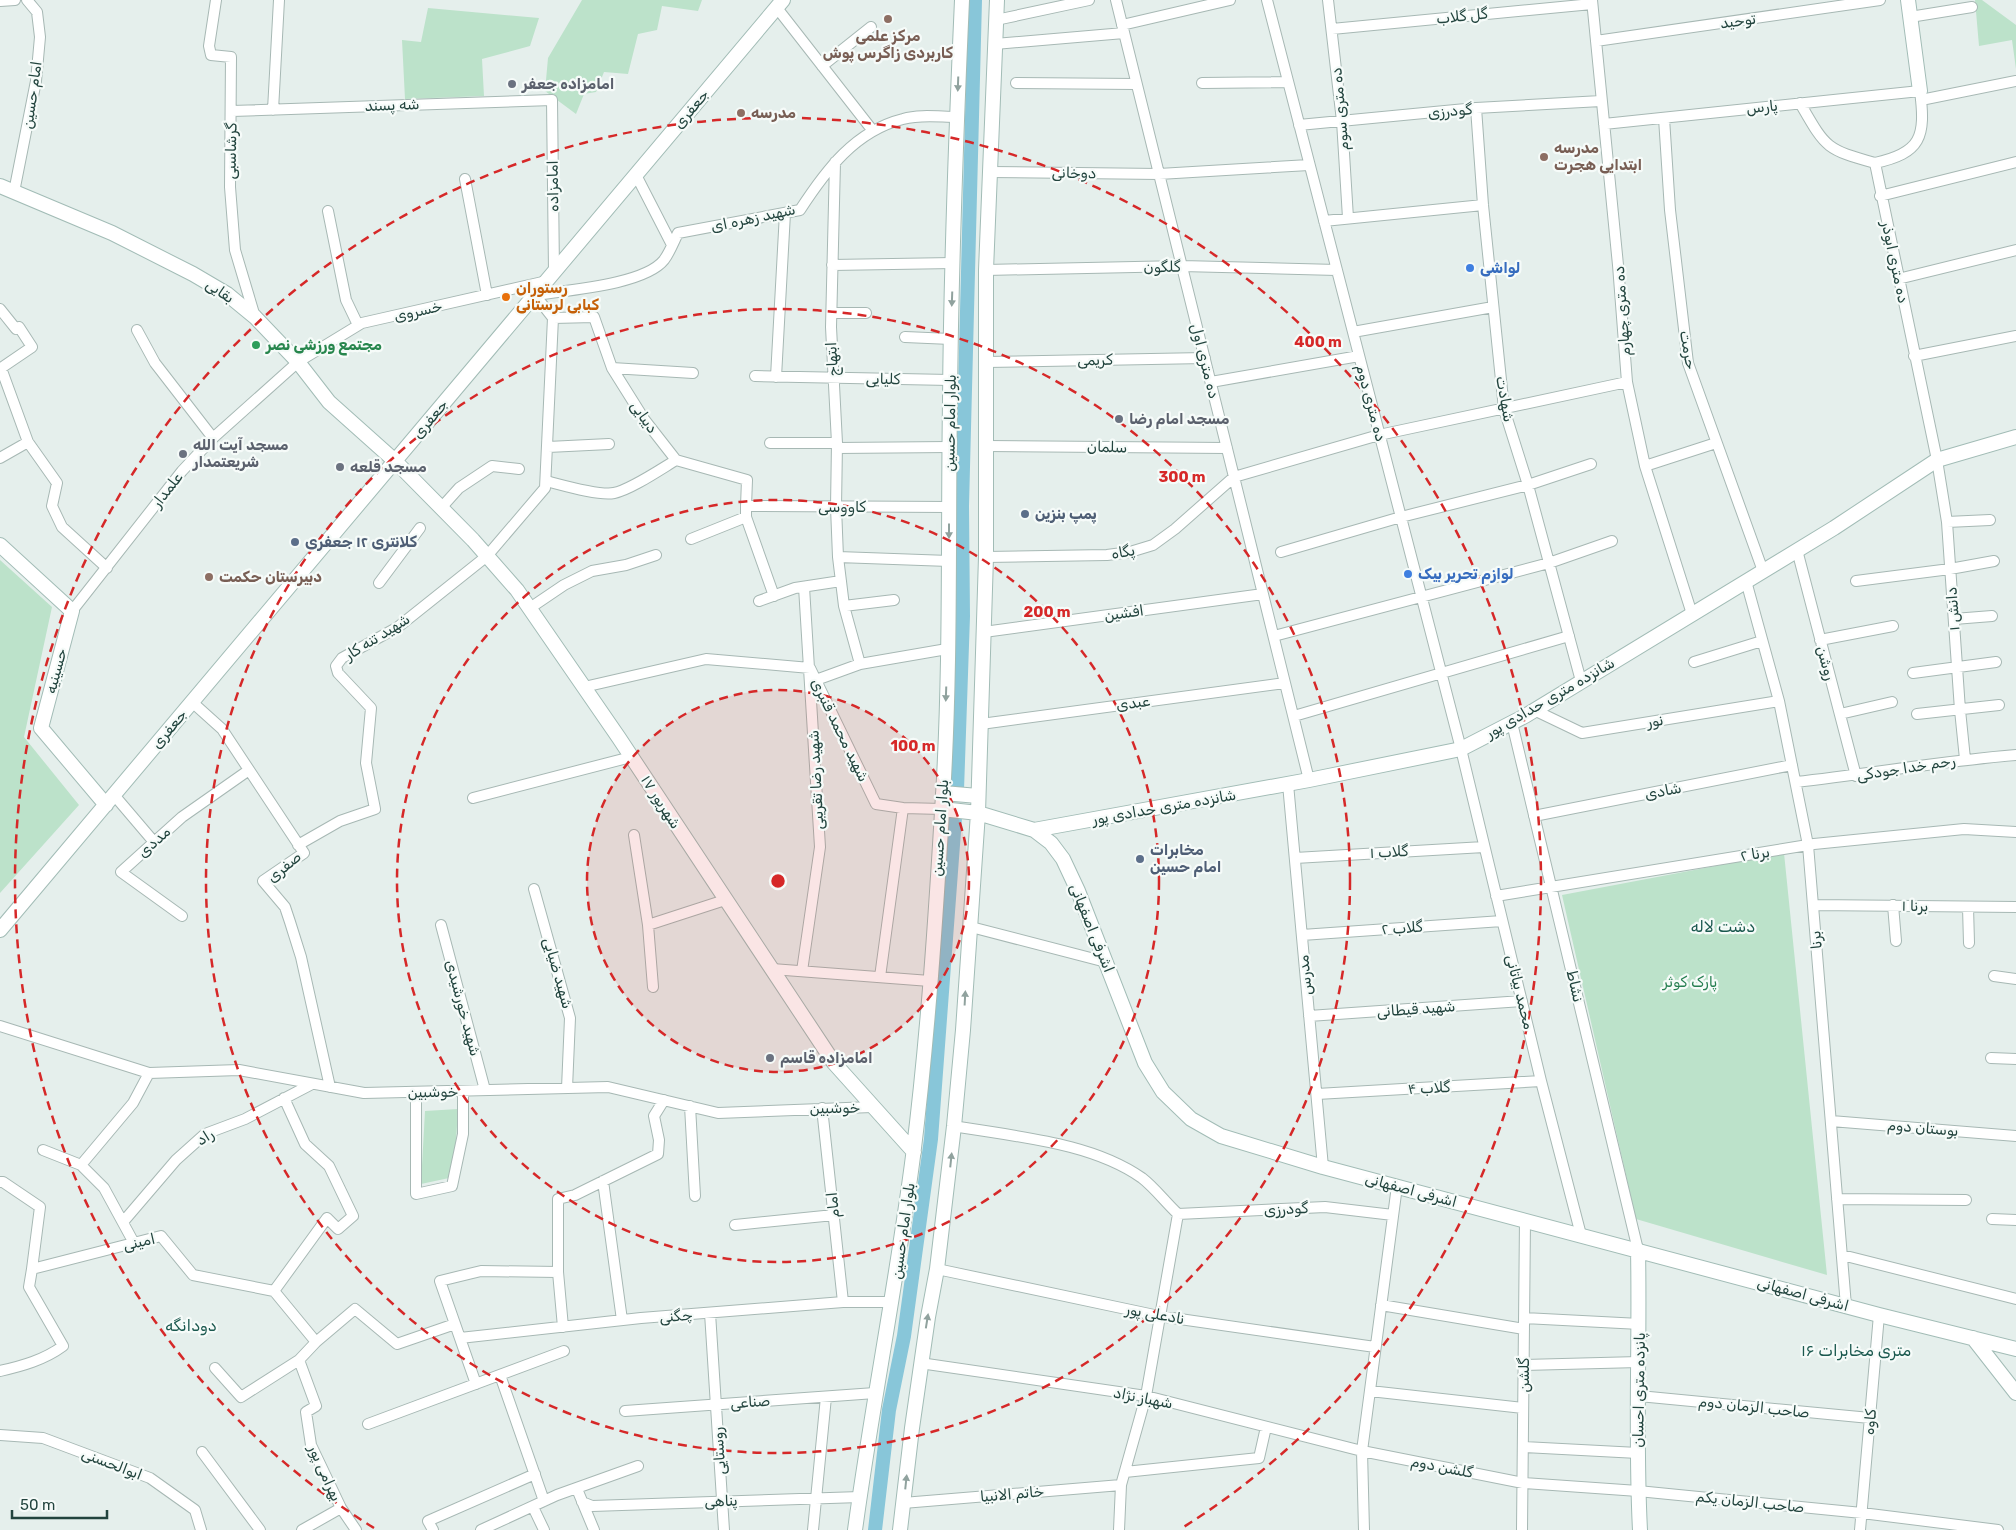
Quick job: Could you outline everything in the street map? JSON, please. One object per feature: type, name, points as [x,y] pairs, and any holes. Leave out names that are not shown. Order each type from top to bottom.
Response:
[{"type":"main road","name":"بلوار امام حسین","points":[[855,1530],[914,1152],[930,981],[943,793],[948,649],[950,380],[962,0]]},
{"type":"main road","points":[[900,1530],[920,1363],[937,1269],[954,1126],[971,927],[978,813],[984,632],[987,446],[986,270],[996,0]]},
{"type":"main road","points":[[1908,0],[1920,96]]},
{"type":"main road","name":"جعفری","points":[[0,930],[780,4]]},
{"type":"main road","name":"بقایی","points":[[0,186],[112,233],[193,274],[227,294],[255,317],[298,362],[329,402],[395,461]]},
{"type":"main road","name":"شانزده متری حدادی پور","points":[[1034,830],[1288,784],[1461,749],[1512,723],[1746,582],[1937,460],[2016,437]]},
{"type":"main road","name":"۱۷ شهریور","points":[[395,461],[487,556],[517,590],[632,757],[834,1063],[914,1152]]},
{"type":"main road","points":[[0,545],[72,611]]},
{"type":"main road","name":"حسینیه","points":[[72,611],[41,728],[110,800]]},
{"type":"main road","points":[[943,793],[978,796]]},
{"type":"main road","name":"اشرفی اصفهانی","points":[[942,809],[978,813],[1034,830],[1050,844],[1063,860],[1078,891],[1146,1064],[1163,1092],[1191,1119],[1221,1136],[1323,1167],[1846,1306],[2016,1349]]},
{"type":"main road","name":"پانزده متری احسان","points":[[1638,1250],[1640,1324],[1638,1491],[1640,1530]]},
{"type":"main road","points":[[1973,1338],[2016,1393]]},
{"type":"street","points":[[0,1],[15,0]]},
{"type":"street","name":"امام حسین","points":[[14,192],[36,81],[39,46],[37,12],[27,0]]},
{"type":"street","name":"گرشاسبی","points":[[216,0],[209,46],[211,55],[231,57],[230,187],[236,250],[255,317]]},
{"type":"street","points":[[273,110],[279,0]]},
{"type":"street","points":[[996,20],[1089,0]]},
{"type":"street","name":"ده متری اول","points":[[1116,0],[1309,780]]},
{"type":"street","points":[[995,44],[1123,29],[1230,0]]},
{"type":"street","name":"ده متری دوم","points":[[1267,0],[1461,749]]},
{"type":"street","name":"ده متری سوم","points":[[1328,0],[1342,121],[1348,218]]},
{"type":"street","name":"توحید","points":[[1596,41],[1880,0]]},
{"type":"street","name":"گل گلاب","points":[[1332,29],[1592,2]]},
{"type":"street","name":"ده متری چهارم","points":[[1592,2],[1618,265],[1627,382],[1645,466],[1692,614]]},
{"type":"street","points":[[780,4],[822,66],[873,132]]},
{"type":"street","points":[[1910,17],[1972,7]]},
{"type":"street","points":[[822,66],[871,28]]},
{"type":"street","name":"پارس","points":[[1604,124],[1800,103],[1920,96],[2016,81]]},
{"type":"street","points":[[1202,82],[1288,82]]},
{"type":"street","points":[[1016,83],[1136,84]]},
{"type":"street","points":[[1800,103],[1821,139],[1831,148],[1843,154],[1875,163],[1897,158],[1914,147],[1920,131],[1920,96]]},
{"type":"street","name":"شه پسند","points":[[232,111],[552,100]]},
{"type":"street","name":"امامزاده","points":[[551,276],[552,100]]},
{"type":"street","name":"گودرزی","points":[[1299,125],[1476,108],[1601,101]]},
{"type":"street","name":"شهادت","points":[[1476,108],[1483,205],[1504,409],[1528,485],[1581,682]]},
{"type":"street","name":"شهید زهره ای","points":[[535,295],[619,282],[652,270],[664,260],[678,233],[800,210],[822,176],[862,137],[904,118],[957,117]]},
{"type":"street","name":"حرمت","points":[[1664,118],[1670,210],[1688,363],[1762,571]]},
{"type":"street","name":"ابتهاج","points":[[835,162],[831,327],[837,446],[836,507],[838,557],[844,606],[860,664]]},
{"type":"street","points":[[1880,196],[2016,162]]},
{"type":"street","name":"ده متری ابوذر","points":[[1875,163],[1880,196],[1937,460]]},
{"type":"street","name":"دوخانی","points":[[989,172],[1159,174],[1309,165]]},
{"type":"street","points":[[636,175],[672,246]]},
{"type":"street","points":[[465,179],[487,295]]},
{"type":"street","points":[[1324,220],[1483,205]]},
{"type":"street","points":[[328,211],[346,300],[358,325]]},
{"type":"street","points":[[776,377],[785,213]]},
{"type":"street","points":[[1898,279],[2016,250]]},
{"type":"street","points":[[832,265],[953,264]]},
{"type":"street","name":"گلگون","points":[[986,270],[1182,266],[1337,270]]},
{"type":"street","name":"خسروی","points":[[298,362],[358,325],[487,295],[551,276]]},
{"type":"street","points":[[487,556],[545,488],[553,318],[535,295]]},
{"type":"street","points":[[1353,332],[1493,307]]},
{"type":"street","points":[[0,309],[16,329],[19,327],[32,347],[1,368],[28,442],[57,483],[52,506],[62,527],[108,568]]},
{"type":"street","points":[[832,313],[866,313]]},
{"type":"street","name":"دیبایی","points":[[553,318],[594,317],[612,368],[644,419],[676,460]]},
{"type":"street","points":[[137,330],[155,363],[213,438]]},
{"type":"street","points":[[1914,356],[2016,336]]},
{"type":"street","points":[[905,337],[951,339]]},
{"type":"street","points":[[1210,382],[1359,356]]},
{"type":"street","name":"کریمی","points":[[986,362],[1205,358]]},
{"type":"street","name":"علمدار","points":[[72,611],[108,568],[182,471],[213,438],[298,362]]},
{"type":"street","points":[[612,368],[693,373]]},
{"type":"street","name":"کلیایی","points":[[755,376],[950,380]]},
{"type":"street","points":[[1234,477],[1380,435],[1627,382]]},
{"type":"street","points":[[0,458],[28,442]]},
{"type":"street","points":[[770,443],[837,446],[949,447]]},
{"type":"street","points":[[1645,466],[1716,443]]},
{"type":"street","points":[[548,447],[609,444]]},
{"type":"street","name":"سلمان","points":[[987,446],[1227,448]]},
{"type":"street","points":[[546,481],[578,490],[614,493],[644,479],[676,460],[747,480],[746,518],[774,596]]},
{"type":"street","name":"دانش ۱","points":[[1937,460],[1947,522],[1965,759]]},
{"type":"street","points":[[1281,552],[1401,517],[1528,485],[1591,464]]},
{"type":"street","points":[[441,508],[459,488],[492,466],[519,469]]},
{"type":"street","name":"پگاه","points":[[986,557],[1107,555],[1130,552],[1152,545],[1201,508],[1234,477]]},
{"type":"street","name":"کاووسی","points":[[746,506],[949,507]]},
{"type":"street","points":[[691,539],[746,518]]},
{"type":"street","points":[[1947,522],[1990,520]]},
{"type":"street","points":[[378,583],[420,528]]},
{"type":"street","points":[[1274,636],[1549,563],[1612,541]]},
{"type":"street","name":"روشن","points":[[1797,550],[1856,776]]},
{"type":"street","points":[[530,608],[564,585],[592,572],[626,565],[656,555]]},
{"type":"street","name":"شهید تنه کار","points":[[298,845],[340,821],[375,809],[366,763],[371,708],[338,673],[336,666],[342,658],[398,627],[487,556]]},
{"type":"street","points":[[838,557],[949,562]]},
{"type":"street","points":[[1856,581],[1950,569],[1994,560]]},
{"type":"street","points":[[759,601],[804,587],[841,580]]},
{"type":"street","name":"برنا","points":[[1746,582],[1779,701],[1808,845],[1846,1306]]},
{"type":"street","name":"شهید رضا تقریبی","points":[[802,971],[820,847],[804,587]]},
{"type":"street","name":"افشین","points":[[984,632],[1263,594]]},
{"type":"street","points":[[844,606],[894,600]]},
{"type":"street","points":[[1954,619],[1992,616]]},
{"type":"street","points":[[1820,640],[1893,626]]},
{"type":"street","points":[[1294,716],[1569,636]]},
{"type":"street","points":[[1694,662],[1762,641]]},
{"type":"street","points":[[816,680],[860,664],[948,649]]},
{"type":"street","name":"شهید محمد قنبری","points":[[584,687],[706,660],[810,668],[876,804],[903,808],[942,809]]},
{"type":"street","points":[[1913,673],[1996,662]]},
{"type":"street","name":"عبدی","points":[[981,724],[1285,683]]},
{"type":"street","name":"نور","points":[[1534,710],[1582,733],[1779,701]]},
{"type":"street","name":"صفری","points":[[192,702],[222,729],[304,853],[263,881],[285,907],[290,922],[301,957],[330,1087]]},
{"type":"street","points":[[1840,714],[1892,702]]},
{"type":"street","points":[[1917,714],[1999,705]]},
{"type":"street","name":"نشاط","points":[[1512,723],[1638,1250]]},
{"type":"street","name":"محمد بیاتانی","points":[[1461,749],[1541,1082],[1581,1235]]},
{"type":"street","name":"رحم خدا جودکی","points":[[1796,782],[1856,776],[1965,759],[2016,754]]},
{"type":"street","points":[[473,798],[632,757]]},
{"type":"street","name":"شادی","points":[[1534,816],[1792,765]]},
{"type":"street","name":"مددی","points":[[182,916],[120,872],[182,817],[249,770]]},
{"type":"street","name":"مدرس","points":[[1288,784],[1323,1167]]},
{"type":"street","points":[[110,800],[154,842]]},
{"type":"street","points":[[880,977],[903,808]]},
{"type":"street","name":"برنا ۲","points":[[1496,896],[1808,845],[1964,829],[2016,832]]},
{"type":"street","points":[[634,835],[648,924],[653,987]]},
{"type":"street","name":"گلاب ۱","points":[[1294,858],[1484,847]]},
{"type":"street","name":"شهید ضیایی","points":[[534,889],[570,1018],[568,1088]]},
{"type":"street","points":[[648,924],[726,900]]},
{"type":"street","name":"برنا ۱","points":[[1813,905],[2016,907]]},
{"type":"street","points":[[1894,906],[1896,941]]},
{"type":"street","points":[[1968,907],[1969,943]]},
{"type":"street","name":"گلاب ۲","points":[[1302,934],[1502,921]]},
{"type":"street","name":"شهید خورشیدی","points":[[441,925],[485,1090]]},
{"type":"street","points":[[971,927],[1106,962]]},
{"type":"street","points":[[772,969],[930,981]]},
{"type":"street","points":[[1994,976],[2016,979]]},
{"type":"street","name":"شهید قیطانی","points":[[1309,1016],[1522,1001]]},
{"type":"street","name":"خوشبین","points":[[0,1026],[149,1073],[239,1070],[364,1093],[608,1087],[718,1113],[872,1107]]},
{"type":"street","points":[[1991,1058],[2016,1059]]},
{"type":"street","points":[[81,1165],[133,1103],[149,1073]]},
{"type":"street","name":"گلاب ۴","points":[[1316,1094],[1541,1082]]},
{"type":"street","name":"راد","points":[[123,1222],[176,1160],[205,1134],[245,1119],[312,1084]]},
{"type":"street","points":[[416,1092],[416,1194],[452,1186],[463,1134],[463,1091]]},
{"type":"street","points":[[284,1098],[305,1144],[329,1166],[353,1216],[338,1229],[326,1218],[274,1291],[316,1342]]},
{"type":"street","points":[[563,1327],[558,1272],[558,1199],[575,1195],[658,1154],[659,1140],[654,1116],[664,1100]]},
{"type":"street","points":[[690,1106],[695,1196]]},
{"type":"street","name":"امام","points":[[822,1108],[843,1302]]},
{"type":"street","name":"بوستان دوم","points":[[1831,1121],[2016,1136]]},
{"type":"street","points":[[954,1126],[1098,1154],[1143,1179],[1178,1214],[1146,1396],[1121,1485],[1119,1530]]},
{"type":"street","points":[[43,1150],[81,1165],[104,1188],[134,1243]]},
{"type":"street","points":[[603,1181],[622,1320]]},
{"type":"street","points":[[0,1182],[3,1182],[40,1207],[29,1287],[62,1346],[56,1351],[24,1366],[0,1371]]},
{"type":"street","points":[[1364,1530],[1362,1451],[1397,1186]]},
{"type":"street","points":[[1837,1199],[1966,1200]]},
{"type":"street","name":"گودرزی","points":[[1178,1214],[1325,1207],[1393,1215]]},
{"type":"street","points":[[735,1225],[834,1215]]},
{"type":"street","points":[[1992,1219],[2016,1220]]},
{"type":"street","name":"گلشن","points":[[1522,1530],[1525,1220]]},
{"type":"street","name":"امینی","points":[[32,1269],[161,1236],[194,1275],[274,1291]]},
{"type":"street","points":[[1842,1255],[2016,1299]]},
{"type":"street","name":"نادعلی پور","points":[[937,1269],[1159,1316],[1375,1347]]},
{"type":"street","points":[[476,1384],[440,1281],[481,1271],[558,1272]]},
{"type":"street","name":"چگنی","points":[[460,1338],[622,1320],[843,1302],[892,1302]]},
{"type":"street","points":[[1381,1305],[1524,1329]]},
{"type":"street","points":[[215,1368],[241,1397],[299,1360],[316,1342],[355,1309],[397,1344],[455,1324]]},
{"type":"street","name":"روستایی","points":[[710,1313],[724,1530]]},
{"type":"street","name":"کاوه","points":[[1860,1530],[1879,1314]]},
{"type":"street","points":[[1524,1318],[1640,1324]]},
{"type":"street","points":[[368,1424],[564,1351]]},
{"type":"street","name":"بهرامی پور","points":[[299,1360],[316,1406],[306,1412],[311,1445],[340,1508],[356,1530]]},
{"type":"street","points":[[1524,1365],[1639,1362]]},
{"type":"street","name":"شهباز نژاد","points":[[920,1363],[1146,1396],[1362,1451]]},
{"type":"street","points":[[500,1375],[544,1501]]},
{"type":"street","points":[[1370,1390],[1523,1408]]},
{"type":"street","name":"صناعی","points":[[625,1411],[875,1393]]},
{"type":"street","name":"صاحب الزمان دوم","points":[[1639,1396],[1870,1418]]},
{"type":"street","points":[[813,1530],[826,1397]]},
{"type":"street","points":[[1125,1472],[1259,1458],[1266,1427]]},
{"type":"street","name":"ابوالحسنی","points":[[0,1435],[44,1438],[150,1478],[196,1510],[202,1530]]},
{"type":"street","points":[[1523,1447],[1638,1453]]},
{"type":"street","name":"گلشن دوم","points":[[1362,1451],[1523,1483],[1638,1491]]},
{"type":"street","points":[[202,1452],[260,1530]]},
{"type":"street","points":[[482,1530],[544,1501],[638,1466]]},
{"type":"street","points":[[431,1526],[535,1474]]},
{"type":"street","name":"خاتم الانبیا","points":[[903,1503],[1121,1485]]},
{"type":"street","points":[[576,1489],[594,1530]]},
{"type":"street","name":"صاحب الزمان یکم","points":[[1638,1491],[1862,1512],[1998,1530]]},
{"type":"street","name":"پناهی","points":[[582,1502],[592,1506],[860,1497]]},
{"type":"street","points":[[533,1506],[544,1530]]},
{"type":"street","points":[[302,1530],[340,1508]]},
{"type":"green space","points":[[582,0],[702,0],[698,11],[662,6],[657,30],[638,34],[628,74],[604,72],[596,92],[584,94],[576,114],[545,91],[548,58]]},
{"type":"green space","points":[[1975,0],[1982,0],[2016,25],[2016,69],[2012,40],[1979,46]]},
{"type":"green space","points":[[428,8],[539,18],[530,46],[482,59],[484,96],[405,99],[402,40],[421,42]]},
{"type":"green space","points":[[0,560],[52,607],[24,737],[79,805],[0,893]]},
{"type":"green space","name":"پارک کوثر","points":[[1784,853],[1827,1275],[1636,1219],[1562,895]]},
{"type":"green space","points":[[458,1109],[456,1142],[449,1178],[421,1184],[425,1111]]},
{"type":"waterway","points":[[957,790],[963,616],[962,506],[975,0]]},
{"type":"waterway","points":[[875,1530],[889,1410],[904,1336],[931,1139],[955,818]]},
{"type":"place","name":"مرکز علمی کاربردی زاگرس پوش","points":[[888,19]]},
{"type":"place","name":"امامزاده جعفر","points":[[512,84]]},
{"type":"place","name":"مدرسه","points":[[741,113]]},
{"type":"place","name":"مدرسه ابتدایی هجرت","points":[[1544,157]]},
{"type":"place","name":"لواشی","points":[[1470,268]]},
{"type":"place","name":"رستوران کبابی لرستانی","points":[[506,297]]},
{"type":"place","name":"مجتمع ورزشی نصر","points":[[256,345]]},
{"type":"place","name":"مسجد امام رضا","points":[[1119,419]]},
{"type":"place","name":"مسجد آیت الله شریعتمدار","points":[[183,454]]},
{"type":"place","name":"مسجد قلعه","points":[[340,467]]},
{"type":"place","name":"پمپ بنزین","points":[[1025,514]]},
{"type":"place","name":"کلانتری ۱۲ جعفری","points":[[295,542]]},
{"type":"place","name":"لوازم تحریر بیک","points":[[1408,574]]},
{"type":"place","name":"دبیرستان حکمت","points":[[209,577]]},
{"type":"place","name":"مخابرات امام حسین","points":[[1140,859]]},
{"type":"place","name":"امامزاده قاسم","points":[[770,1058]]},
{"type":"district","name":"دشت لاله","points":[[1723,926]]},
{"type":"district","name":"دودانگه","points":[[191,1325]]},
{"type":"district","name":"۱۶ متری مخابرات","points":[[1856,1350]]}]
